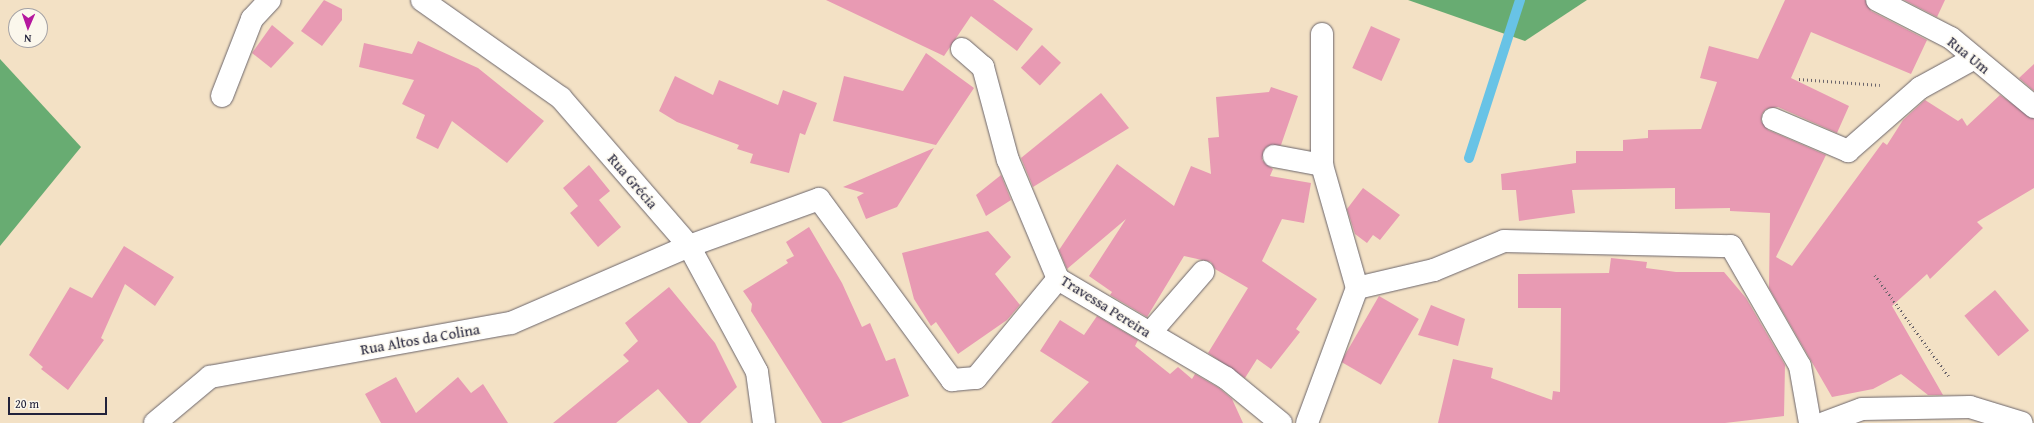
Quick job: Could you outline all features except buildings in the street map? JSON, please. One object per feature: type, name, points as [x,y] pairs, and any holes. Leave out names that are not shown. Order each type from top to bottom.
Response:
[{"type":"street","points":[[222,96],[252,19],[270,0]]},
{"type":"street","name":"Rua Grécia","points":[[422,0],[561,98],[689,246],[757,372],[764,423]]},
{"type":"street","name":"Rua Um","points":[[1878,0],[1951,38],[1973,59],[2034,107]]},
{"type":"street","points":[[1307,423],[1357,288],[1322,165],[1322,34]]},
{"type":"street","name":"Travessa Pereira","points":[[962,49],[983,67],[1008,160],[1058,278],[1226,378],[1281,423]]},
{"type":"street","points":[[1773,120],[1848,151],[1920,88],[1973,59]]},
{"type":"street","points":[[1274,156],[1322,165]]},
{"type":"street","name":"Rua Altos da Colina","points":[[155,423],[210,377],[511,323],[689,246],[819,199],[952,380],[976,378],[1058,278]]},
{"type":"street","points":[[1357,288],[1434,270],[1504,241],[1731,246],[1800,366],[1810,423]]},
{"type":"street","points":[[1150,333],[1203,272]]},
{"type":"street","points":[[1824,423],[1862,409],[1970,406],[2022,423]]},
{"type":"path","points":[[1799,79],[1920,88]]},
{"type":"path","points":[[1876,275],[1970,406]]},
{"type":"green space","points":[[1408,0],[1587,0],[1525,41]]},
{"type":"green space","points":[[0,59],[81,147],[0,246]]},
{"type":"waterway","points":[[1469,158],[1520,0]]}]
